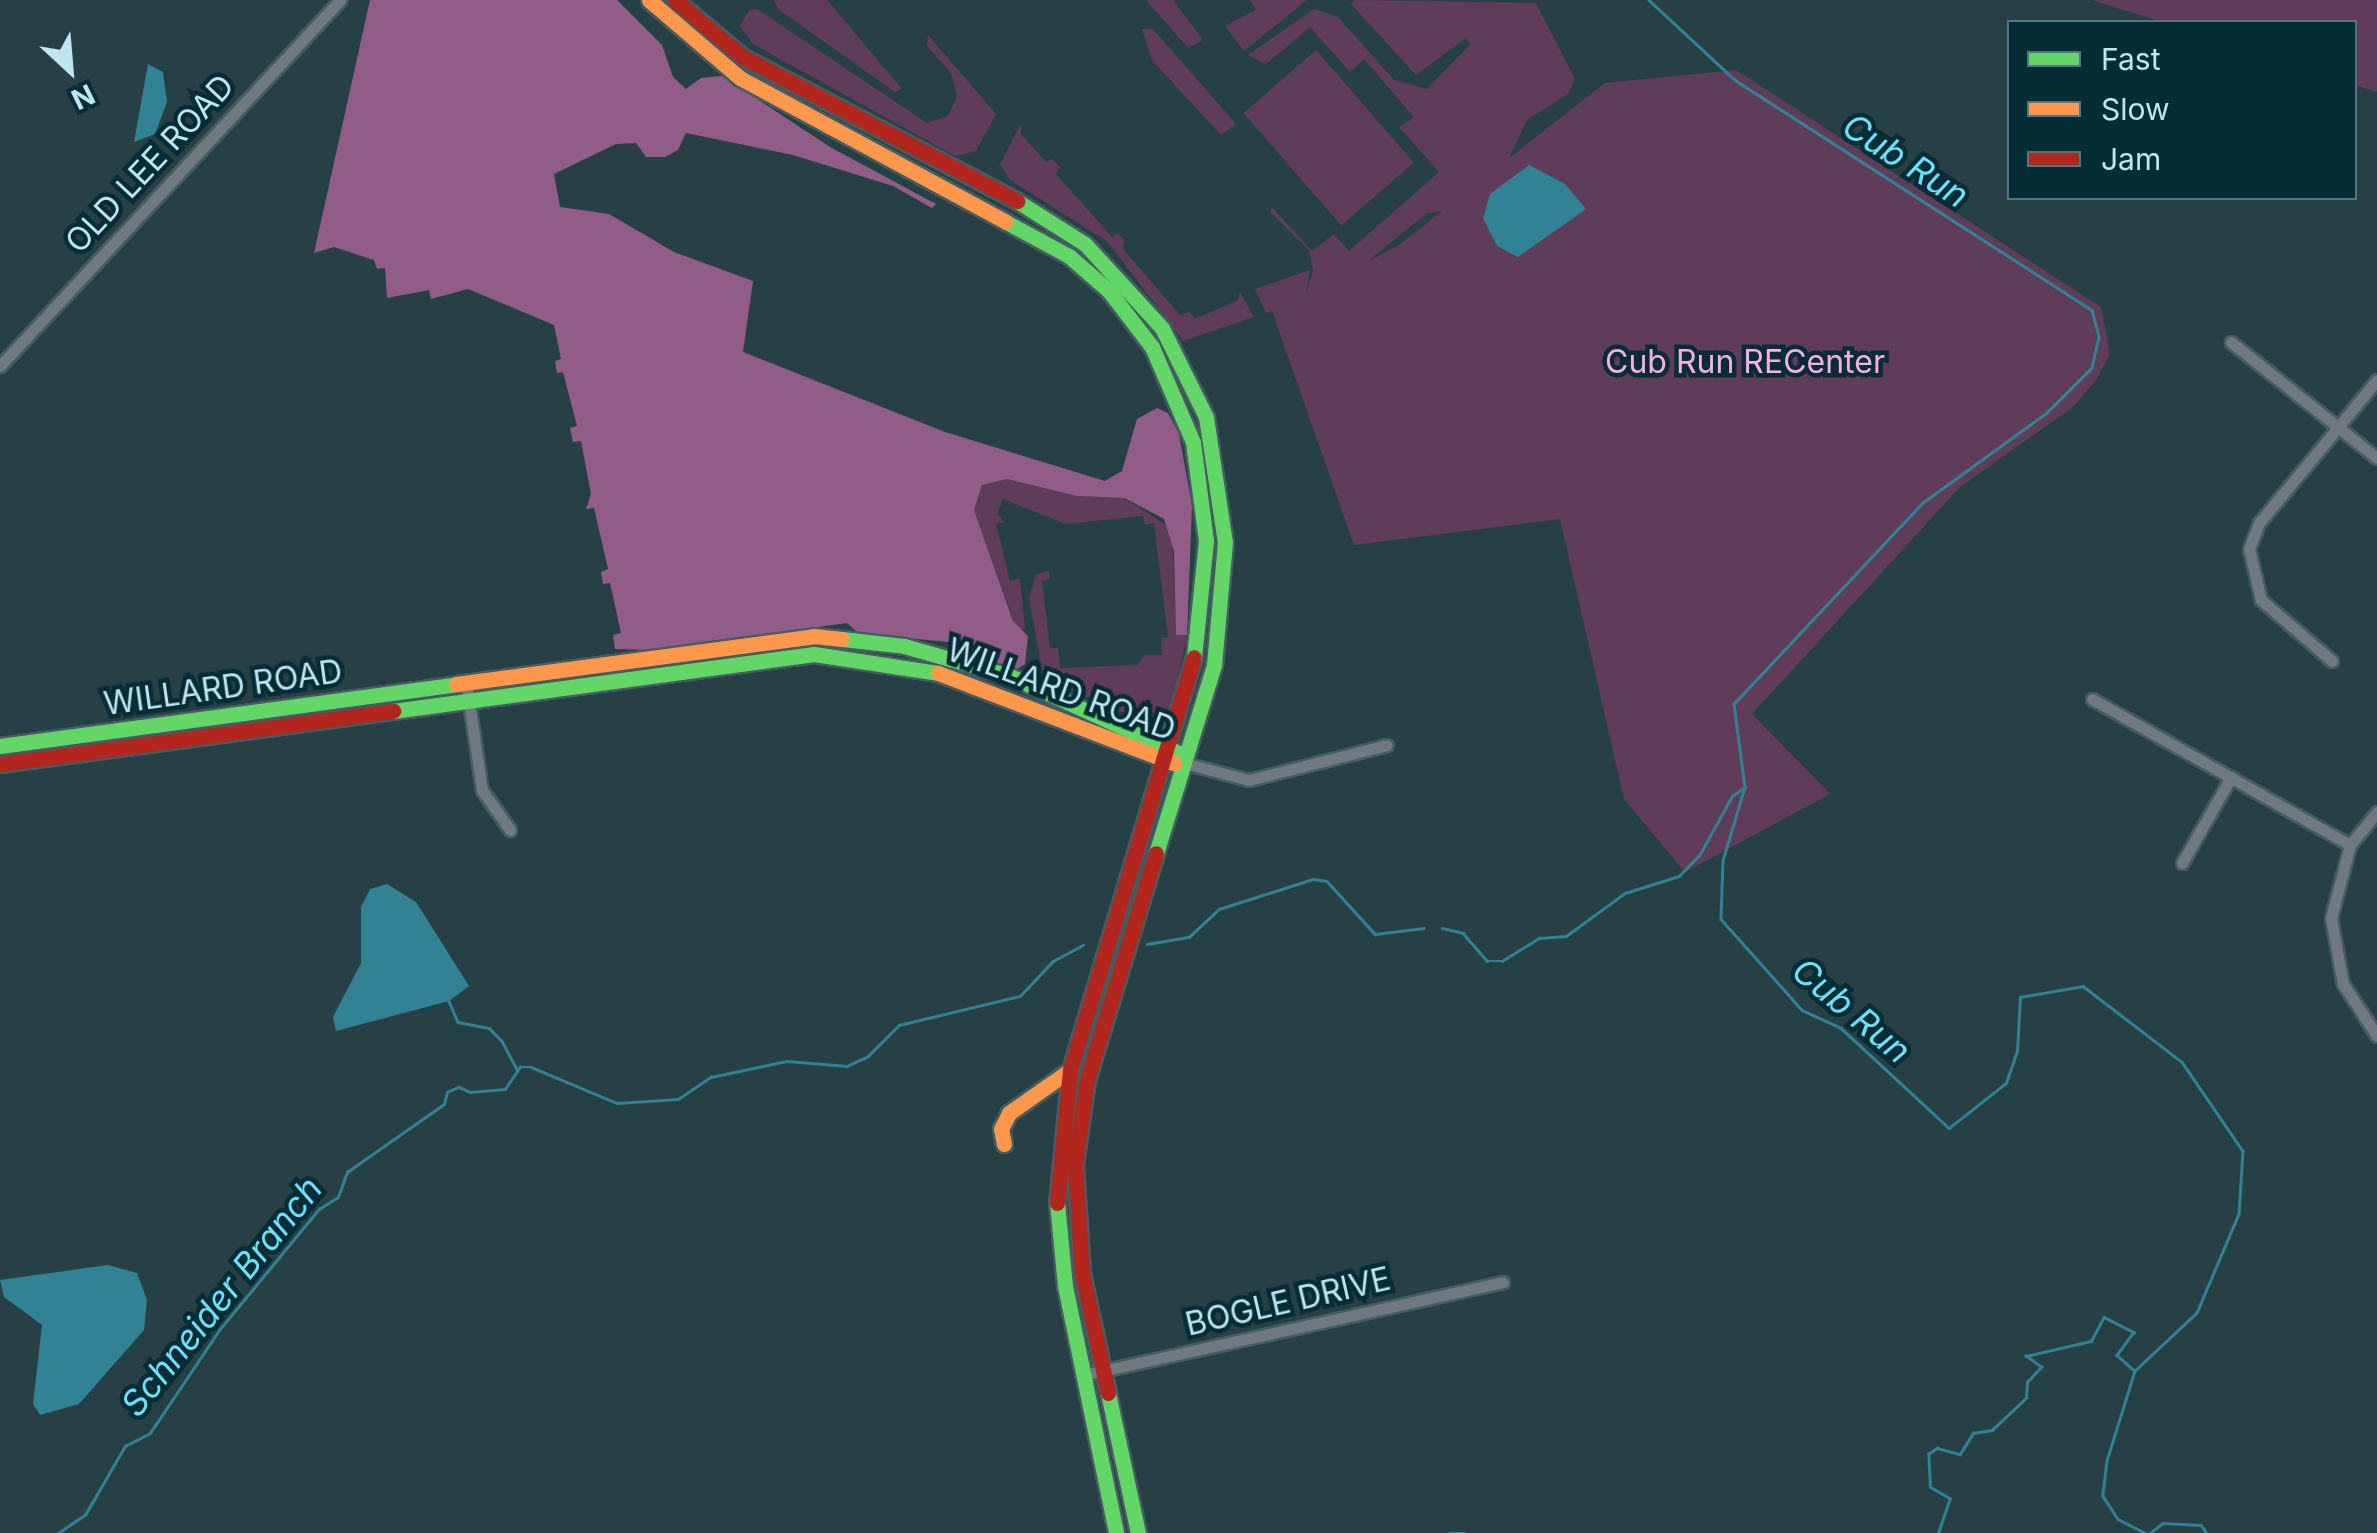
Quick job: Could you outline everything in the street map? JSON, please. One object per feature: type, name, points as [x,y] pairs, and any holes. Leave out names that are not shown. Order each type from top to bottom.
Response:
[{"type":"main road","points":[[649,0],[740,78],[1053,244],[1109,291],[1140,330],[1186,417],[1206,521],[1198,645],[1169,754],[1070,1070],[1059,1129],[1056,1225],[1116,1533]]},
{"type":"main road","points":[[675,0],[743,57],[1067,231],[1122,278],[1162,328],[1206,416],[1224,523],[1217,645],[1188,764],[1093,1061],[1077,1131],[1074,1217],[1138,1533]]},
{"type":"main road","name":"WILLARD ROAD","points":[[0,746],[777,638],[859,638],[1010,676],[1188,764]]},
{"type":"main road","name":"WILLARD ROAD","points":[[0,764],[779,656],[857,656],[1004,693],[1169,754]]},
{"type":"main road","points":[[1004,1144],[1001,1129],[1009,1113],[1070,1070]]},
{"type":"street","name":"OLD LEE ROAD","points":[[0,366],[340,0]]},
{"type":"street","points":[[2231,342],[2377,458]]},
{"type":"street","points":[[2332,661],[2266,606],[2248,564],[2259,523],[2377,380]]},
{"type":"street","points":[[466,682],[482,790],[510,830]]},
{"type":"street","points":[[2092,699],[2350,845]]},
{"type":"street","points":[[1188,764],[1249,780],[1388,745]]},
{"type":"street","points":[[2182,863],[2230,777]]},
{"type":"street","points":[[2377,812],[2350,845],[2333,897],[2331,940],[2347,995],[2377,1036]]},
{"type":"street","name":"BOGLE DRIVE","points":[[1084,1374],[1503,1282]]},
{"type":"green space","points":[[774,0],[827,0],[902,89],[895,92],[778,9]]},
{"type":"green space","points":[[1146,0],[1173,0],[1203,40],[1188,48]]},
{"type":"green space","points":[[1250,0],[1307,0],[1244,51],[1225,26],[1256,10]]},
{"type":"green space","name":"Cub Run RECenter","points":[[1355,0],[1536,3],[1575,79],[1568,94],[1527,120],[1509,158],[1605,83],[1736,70],[2101,307],[2110,354],[2096,380],[2073,407],[1960,487],[1752,714],[1830,794],[1685,872],[1624,799],[1560,519],[1354,545],[1272,311],[1266,313],[1255,289],[1310,270],[1306,294],[1313,271],[1309,250],[1270,212],[1272,207],[1312,251],[1334,234],[1349,251],[1439,172],[1399,127],[1414,117],[1364,59],[1350,72],[1310,27],[1266,64],[1248,55],[1314,9],[1338,17],[1394,80],[1427,89],[1471,44],[1466,38],[1416,75],[1351,4]],"holes":[[[1442,211],[1399,245],[1367,262],[1427,213]]]},
{"type":"green space","points":[[2092,0],[2377,0],[2377,92],[2357,86],[2357,20],[2156,20]]},
{"type":"green space","points":[[757,9],[927,123],[948,116],[957,96],[951,73],[927,46],[928,35],[996,114],[976,151],[955,156],[753,44],[740,26],[749,10]]},
{"type":"green space","points":[[1142,29],[1153,29],[1236,124],[1221,135],[1152,60]]},
{"type":"green space","points":[[1316,50],[1414,162],[1341,225],[1244,113]]},
{"type":"green space","points":[[1021,123],[1021,134],[1046,162],[1052,159],[1060,167],[1056,174],[1112,237],[1118,233],[1124,240],[1123,249],[1180,315],[1189,312],[1195,319],[1237,301],[1240,292],[1254,317],[1183,341],[1108,242],[1010,180],[1001,165],[998,169]]},
{"type":"green space","points":[[1007,479],[1077,496],[1125,498],[1172,529],[1176,635],[1187,635],[1171,710],[1161,721],[1153,725],[1044,679],[1029,599],[1036,574],[1049,571],[1050,579],[1042,581],[1050,648],[1058,648],[1060,668],[1137,665],[1145,655],[1162,655],[1161,638],[1168,637],[1154,523],[1145,525],[1143,516],[1066,524],[1003,499],[997,514],[1004,522],[996,524],[1010,581],[1020,579],[1025,629],[1017,630],[974,510],[982,485]]},
{"type":"shaded area","points":[[370,0],[617,0],[662,45],[673,77],[686,89],[701,78],[722,76],[830,147],[936,204],[932,208],[893,186],[793,155],[686,133],[678,150],[665,157],[646,157],[636,143],[616,144],[554,174],[560,207],[609,214],[674,252],[753,281],[743,352],[945,432],[1105,481],[1122,471],[1137,419],[1157,408],[1168,413],[1179,434],[1192,506],[1187,635],[1176,635],[1174,551],[1164,519],[1125,498],[1077,496],[1007,479],[982,485],[974,510],[1013,621],[1028,636],[1025,664],[1014,671],[970,657],[958,643],[858,633],[847,623],[653,650],[615,649],[613,635],[621,633],[610,583],[603,584],[601,572],[608,569],[594,508],[586,509],[591,494],[581,441],[573,442],[570,428],[577,426],[563,372],[557,373],[555,361],[561,359],[554,325],[468,289],[431,299],[429,290],[387,298],[385,268],[377,269],[374,260],[334,247],[314,253]]},
{"type":"water","points":[[148,64],[163,72],[167,102],[155,134],[134,142]]},
{"type":"water","points":[[1529,165],[1565,184],[1586,209],[1518,257],[1497,246],[1483,218],[1490,194]]},
{"type":"water","points":[[387,884],[416,902],[469,986],[449,1001],[336,1031],[333,1017],[361,963],[361,907],[370,889]]},
{"type":"water","points":[[108,1265],[137,1273],[147,1300],[144,1330],[79,1404],[40,1415],[33,1404],[42,1325],[4,1297],[0,1280]]},
{"type":"waterway","name":"Cub Run","points":[[1649,0],[1735,80],[2092,310],[2099,337],[2092,368],[2047,413],[1923,503],[1734,704],[1745,787],[1723,861],[1721,919],[1802,1010],[1841,1028],[1949,1128],[2006,1083],[2017,1051],[2020,997],[2083,986],[2182,1062],[2243,1151],[2239,1214],[2197,1313],[2135,1371],[2107,1461],[2103,1496],[2118,1519],[2146,1533]]},
{"type":"waterway","name":"Schneider Branch","points":[[1442,928],[1463,933],[1487,961],[1502,961],[1539,938],[1566,936],[1625,893],[1679,876],[1700,854],[1732,796],[1745,787]]},
{"type":"waterway","name":"Schneider Branch","points":[[1147,944],[1189,937],[1219,909],[1313,879],[1327,881],[1375,934],[1424,928]]},
{"type":"waterway","name":"Schneider Branch","points":[[58,1533],[85,1515],[125,1446],[150,1433],[220,1329],[319,1209],[338,1197],[347,1172],[444,1104],[447,1092],[459,1087],[470,1092],[505,1089],[520,1067],[531,1067],[617,1103],[678,1099],[711,1077],[787,1061],[847,1066],[868,1056],[899,1025],[1020,996],[1053,961],[1083,945]]},
{"type":"waterway","points":[[449,1001],[458,1022],[489,1028],[502,1041],[517,1069]]},
{"type":"waterway","points":[[1938,1533],[1950,1499],[1930,1487],[1928,1454],[1937,1448],[1960,1454],[1973,1433],[1992,1430],[2026,1398],[2027,1382],[2041,1367],[2026,1356],[2091,1341],[2104,1317],[2134,1332],[2117,1355],[2135,1371]]},
{"type":"waterway","name":"Cub Run","points":[[2150,1533],[2163,1523],[2201,1525],[2207,1533]]},
{"type":"waterway","points":[[1449,1533],[1465,1533]]},
{"type":"traffic: fast","points":[[1017,201],[1085,244],[1162,328],[1206,417],[1225,542],[1214,665],[1156,853]]},
{"type":"traffic: fast","points":[[1006,222],[1069,256],[1109,291],[1152,347],[1193,442],[1206,541],[1194,657]]},
{"type":"traffic: fast","points":[[842,639],[904,646],[1010,676],[1179,753]]},
{"type":"traffic: fast","points":[[393,711],[814,654],[938,673]]},
{"type":"traffic: fast","points":[[0,746],[456,684]]},
{"type":"traffic: fast","points":[[1057,1203],[1065,1286],[1116,1533]]},
{"type":"traffic: fast","points":[[1108,1393],[1138,1533]]},
{"type":"traffic: slow","points":[[649,0],[740,78],[1006,222]]},
{"type":"traffic: slow","points":[[456,684],[814,636],[842,639]]},
{"type":"traffic: slow","points":[[938,673],[1174,763]]},
{"type":"traffic: slow","points":[[1004,1144],[1001,1129],[1009,1113],[1070,1070]]},
{"type":"traffic: jam","points":[[675,0],[743,57],[1017,201]]},
{"type":"traffic: jam","points":[[1057,1203],[1070,1070],[1194,657]]},
{"type":"traffic: jam","points":[[0,764],[393,711]]},
{"type":"traffic: jam","points":[[1108,1393],[1082,1273],[1075,1164],[1087,1080],[1156,853]]}]
